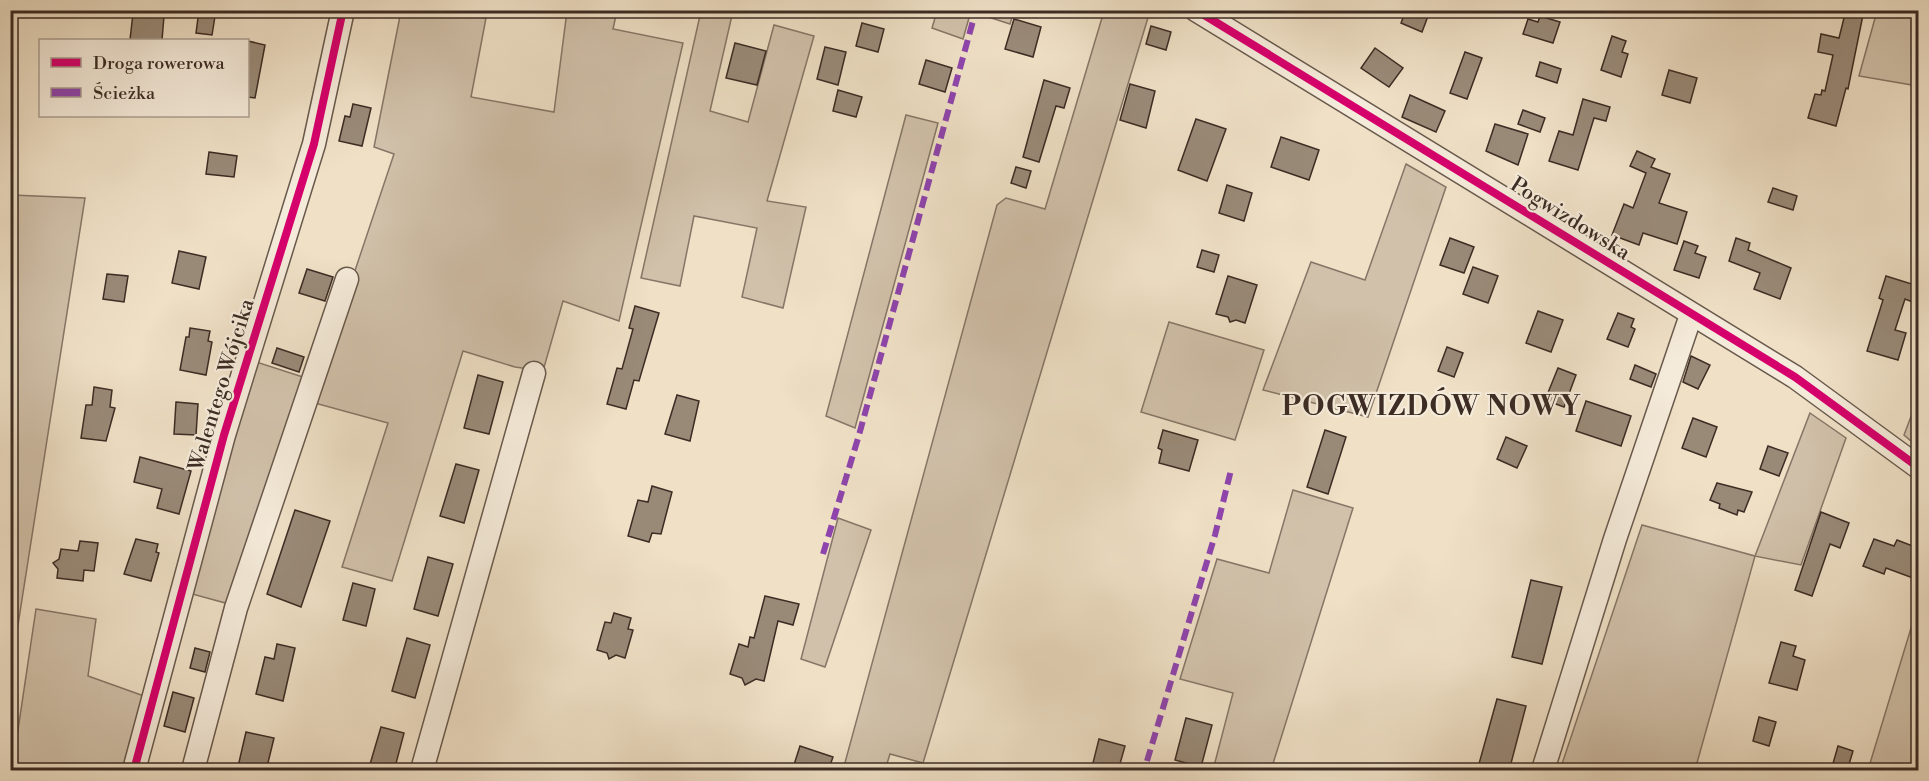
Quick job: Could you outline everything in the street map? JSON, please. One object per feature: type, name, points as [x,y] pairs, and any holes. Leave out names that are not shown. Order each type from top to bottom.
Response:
[{"type":"street","name":"Walentego Wójcika","points":[[134,771],[224,435],[314,144],[343,10]]},
{"type":"street","name":"Pogwizdowska","points":[[1196,10],[1811,388],[1918,468]]},
{"type":"street","points":[[194,771],[236,608],[347,279]]},
{"type":"street","points":[[1543,771],[1615,539],[1691,315]]},
{"type":"street","points":[[422,771],[534,372]]},
{"type":"shaded area","points":[[980,10],[1014,11],[1010,24],[979,14]]},
{"type":"shaded area","points":[[401,11],[486,18],[471,97],[554,112],[567,11],[617,11],[613,29],[683,43],[619,321],[563,301],[543,371],[515,367],[463,351],[392,581],[342,567],[388,423],[311,402],[394,154],[374,147]]},
{"type":"shaded area","points":[[701,11],[733,11],[710,111],[748,122],[774,25],[814,36],[767,201],[806,207],[783,308],[742,297],[757,228],[694,216],[680,286],[641,278]]},
{"type":"shaded area","points":[[937,11],[971,11],[963,39],[932,28]]},
{"type":"shaded area","points":[[1104,11],[1150,11],[923,763],[890,754],[885,770],[843,770],[997,205],[1006,198],[1045,209]]},
{"type":"shaded area","points":[[1877,11],[1918,11],[1918,86],[1859,76]]},
{"type":"shaded area","points":[[906,115],[938,123],[855,428],[826,416]]},
{"type":"shaded area","points":[[1406,164],[1446,187],[1368,417],[1263,390],[1311,262],[1365,280]]},
{"type":"shaded area","points":[[11,195],[85,198],[12,663],[10,663]]},
{"type":"shaded area","points":[[1169,322],[1264,350],[1235,440],[1141,412]]},
{"type":"shaded area","points":[[253,361],[306,378],[229,604],[185,592]]},
{"type":"shaded area","points":[[1918,398],[1918,447],[1904,435]]},
{"type":"shaded area","points":[[1810,413],[1846,438],[1801,565],[1755,556]]},
{"type":"shaded area","points":[[1293,490],[1353,508],[1271,770],[1213,770],[1233,693],[1180,679],[1217,559],[1269,573]]},
{"type":"shaded area","points":[[838,518],[871,530],[825,667],[801,659]]},
{"type":"shaded area","points":[[1642,525],[1755,556],[1695,770],[1560,770]]},
{"type":"shaded area","points":[[1918,605],[1918,770],[1868,770]]},
{"type":"shaded area","points":[[36,609],[96,619],[88,676],[144,696],[125,770],[12,770]]},
{"type":"building","points":[[199,10],[216,10],[212,35],[196,33]]},
{"type":"building","points":[[1406,10],[1416,10],[1428,16],[1422,32],[1401,23]]},
{"type":"building","points":[[1846,10],[1864,10],[1848,89],[1846,88],[1836,126],[1808,118],[1815,94],[1821,95],[1822,90],[1825,91],[1833,55],[1818,52],[1821,34],[1839,38]]},
{"type":"building","points":[[133,13],[164,16],[162,39],[130,39]]},
{"type":"building","points":[[1540,16],[1560,22],[1553,43],[1523,34],[1528,19],[1538,22]]},
{"type":"building","points":[[1014,19],[1041,27],[1033,57],[1005,49]]},
{"type":"building","points":[[862,23],[884,29],[878,52],[856,46]]},
{"type":"building","points":[[1151,26],[1171,32],[1166,50],[1146,44]]},
{"type":"building","points":[[1612,36],[1626,41],[1622,52],[1628,54],[1621,77],[1601,70]]},
{"type":"building","points":[[249,41],[265,45],[255,98],[249,97]]},
{"type":"building","points":[[735,43],[766,51],[757,85],[726,78]]},
{"type":"building","points":[[825,47],[846,52],[838,85],[817,79]]},
{"type":"building","points":[[1375,48],[1403,68],[1389,87],[1361,68]]},
{"type":"building","points":[[1465,52],[1482,58],[1467,99],[1450,93]]},
{"type":"building","points":[[926,60],[952,68],[945,92],[919,84]]},
{"type":"building","points":[[1540,62],[1561,69],[1557,83],[1536,76]]},
{"type":"building","points":[[1669,70],[1697,78],[1690,103],[1662,95]]},
{"type":"building","points":[[1044,80],[1070,88],[1064,108],[1056,106],[1039,162],[1023,157]]},
{"type":"building","points":[[1130,84],[1155,91],[1146,128],[1120,120]]},
{"type":"building","points":[[838,90],[862,97],[856,117],[833,111]]},
{"type":"building","points":[[1410,95],[1445,111],[1436,132],[1402,117]]},
{"type":"building","points":[[1583,99],[1610,107],[1606,121],[1594,118],[1578,170],[1549,161],[1559,131],[1573,135]]},
{"type":"building","points":[[353,104],[371,108],[362,146],[339,141],[345,116],[350,117]]},
{"type":"building","points":[[1523,110],[1545,118],[1540,132],[1518,124]]},
{"type":"building","points":[[1196,119],[1226,129],[1207,181],[1178,170]]},
{"type":"building","points":[[1495,124],[1528,134],[1518,165],[1486,151]]},
{"type":"building","points":[[1281,137],[1319,150],[1309,180],[1271,167]]},
{"type":"building","points":[[1637,151],[1655,159],[1651,167],[1670,174],[1659,203],[1687,212],[1677,244],[1643,233],[1639,245],[1612,235],[1624,204],[1633,208],[1646,173],[1630,166]]},
{"type":"building","points":[[209,152],[237,156],[234,177],[206,174]]},
{"type":"building","points":[[1016,167],[1031,171],[1026,188],[1011,183]]},
{"type":"building","points":[[1227,185],[1252,193],[1244,221],[1219,213]]},
{"type":"building","points":[[1773,188],[1797,196],[1793,210],[1768,202]]},
{"type":"building","points":[[1450,238],[1474,247],[1464,273],[1440,265]]},
{"type":"building","points":[[1736,238],[1750,243],[1748,250],[1791,268],[1780,299],[1754,289],[1760,273],[1729,261]]},
{"type":"building","points":[[1684,241],[1698,246],[1695,253],[1706,257],[1699,278],[1674,270]]},
{"type":"building","points":[[1202,250],[1219,255],[1214,272],[1197,267]]},
{"type":"building","points":[[179,251],[206,257],[199,289],[172,283]]},
{"type":"building","points":[[1473,267],[1498,276],[1488,303],[1463,294]]},
{"type":"building","points":[[307,269],[333,277],[325,301],[299,293]]},
{"type":"building","points":[[107,274],[128,276],[124,302],[103,299]]},
{"type":"building","points":[[1228,276],[1257,285],[1245,323],[1236,320],[1230,322],[1228,317],[1216,314]]},
{"type":"building","points":[[1886,276],[1918,286],[1915,303],[1905,299],[1895,330],[1906,333],[1898,360],[1867,351],[1883,300],[1879,298]]},
{"type":"building","points":[[635,306],[659,313],[639,381],[634,380],[626,409],[607,404],[617,368],[622,369],[633,329],[629,328]]},
{"type":"building","points":[[1538,311],[1563,320],[1551,352],[1526,343]]},
{"type":"building","points":[[1618,313],[1634,319],[1631,327],[1635,329],[1628,347],[1607,339]]},
{"type":"building","points":[[190,328],[210,331],[208,341],[212,342],[206,375],[180,370],[186,337],[189,337]]},
{"type":"building","points":[[1447,347],[1463,353],[1454,377],[1438,371]]},
{"type":"building","points":[[277,348],[304,357],[299,372],[272,363]]},
{"type":"building","points":[[1691,356],[1710,365],[1698,389],[1683,382]]},
{"type":"building","points":[[1635,365],[1656,374],[1651,387],[1630,379]]},
{"type":"building","points":[[1558,368],[1576,375],[1564,407],[1545,400]]},
{"type":"building","points":[[478,375],[503,382],[489,434],[464,428]]},
{"type":"building","points":[[94,387],[112,390],[110,407],[115,408],[106,441],[81,438],[86,405],[92,405]]},
{"type":"building","points":[[677,395],[699,401],[690,441],[665,434]]},
{"type":"building","points":[[1586,401],[1631,416],[1621,446],[1576,431]]},
{"type":"building","points":[[176,402],[198,404],[196,435],[174,434]]},
{"type":"building","points":[[1693,418],[1717,427],[1706,457],[1682,448]]},
{"type":"building","points":[[1163,430],[1198,440],[1189,471],[1159,463],[1162,450],[1158,448]]},
{"type":"building","points":[[1325,430],[1346,437],[1328,494],[1307,487]]},
{"type":"building","points":[[1506,437],[1527,446],[1517,468],[1497,459]]},
{"type":"building","points":[[1768,446],[1788,453],[1779,476],[1760,469]]},
{"type":"building","points":[[140,457],[191,471],[179,514],[157,508],[162,489],[134,482]]},
{"type":"building","points":[[456,464],[479,470],[464,523],[440,516]]},
{"type":"building","points":[[1717,483],[1752,492],[1744,512],[1738,510],[1737,515],[1719,508],[1720,504],[1710,500]]},
{"type":"building","points":[[652,486],[672,492],[661,534],[652,533],[649,542],[628,536],[638,500],[648,502]]},
{"type":"building","points":[[295,510],[330,521],[301,607],[267,594]]},
{"type":"building","points":[[1821,512],[1849,523],[1840,548],[1830,544],[1812,596],[1795,590]]},
{"type":"building","points":[[136,539],[158,544],[156,552],[159,553],[151,581],[124,574]]},
{"type":"building","points":[[1874,539],[1894,546],[1897,540],[1918,548],[1918,565],[1913,578],[1886,568],[1884,574],[1863,566]]},
{"type":"building","points":[[80,541],[98,543],[94,571],[84,570],[83,581],[57,578],[58,569],[53,563],[59,559],[61,549],[78,551]]},
{"type":"building","points":[[428,557],[453,564],[438,616],[414,609]]},
{"type":"building","points":[[1531,580],[1562,587],[1542,664],[1512,657]]},
{"type":"building","points":[[353,583],[375,589],[366,626],[343,620]]},
{"type":"building","points":[[765,596],[799,604],[793,625],[778,621],[764,681],[756,679],[745,685],[742,678],[730,674],[739,644],[748,647],[750,637],[754,638]]},
{"type":"building","points":[[614,613],[631,618],[628,629],[633,630],[625,658],[616,655],[609,659],[607,653],[597,650],[605,622],[611,623]]},
{"type":"building","points":[[407,638],[430,645],[415,698],[392,691]]},
{"type":"building","points":[[1781,642],[1796,646],[1793,656],[1805,660],[1797,690],[1769,683]]},
{"type":"building","points":[[277,644],[295,648],[283,701],[256,694],[265,657],[274,659]]},
{"type":"building","points":[[195,648],[210,652],[205,672],[190,668]]},
{"type":"building","points":[[173,692],[194,698],[185,732],[164,726]]},
{"type":"building","points":[[1497,699],[1526,706],[1509,771],[1477,771]]},
{"type":"building","points":[[1759,717],[1776,722],[1769,746],[1753,741]]},
{"type":"building","points":[[1186,718],[1212,725],[1201,767],[1175,760]]},
{"type":"building","points":[[381,727],[404,733],[394,771],[368,771]]},
{"type":"building","points":[[246,732],[274,738],[266,771],[237,771]]},
{"type":"building","points":[[1099,739],[1125,746],[1118,771],[1091,771]]},
{"type":"building","points":[[800,746],[833,757],[828,771],[792,771]]},
{"type":"building","points":[[1838,746],[1853,751],[1847,771],[1832,767]]},
{"type":"marked path","points":[[823,554],[859,435],[976,10]]},
{"type":"marked path","points":[[1147,761],[1215,535],[1231,470]]},
{"type":"cycle path","points":[[134,770],[224,435],[314,144],[343,10]]},
{"type":"cycle path","points":[[1196,10],[1795,377],[1918,467]]},
{"type":"district","name":"POGWIZDÓW NOWY","points":[[1432,407]]}]
